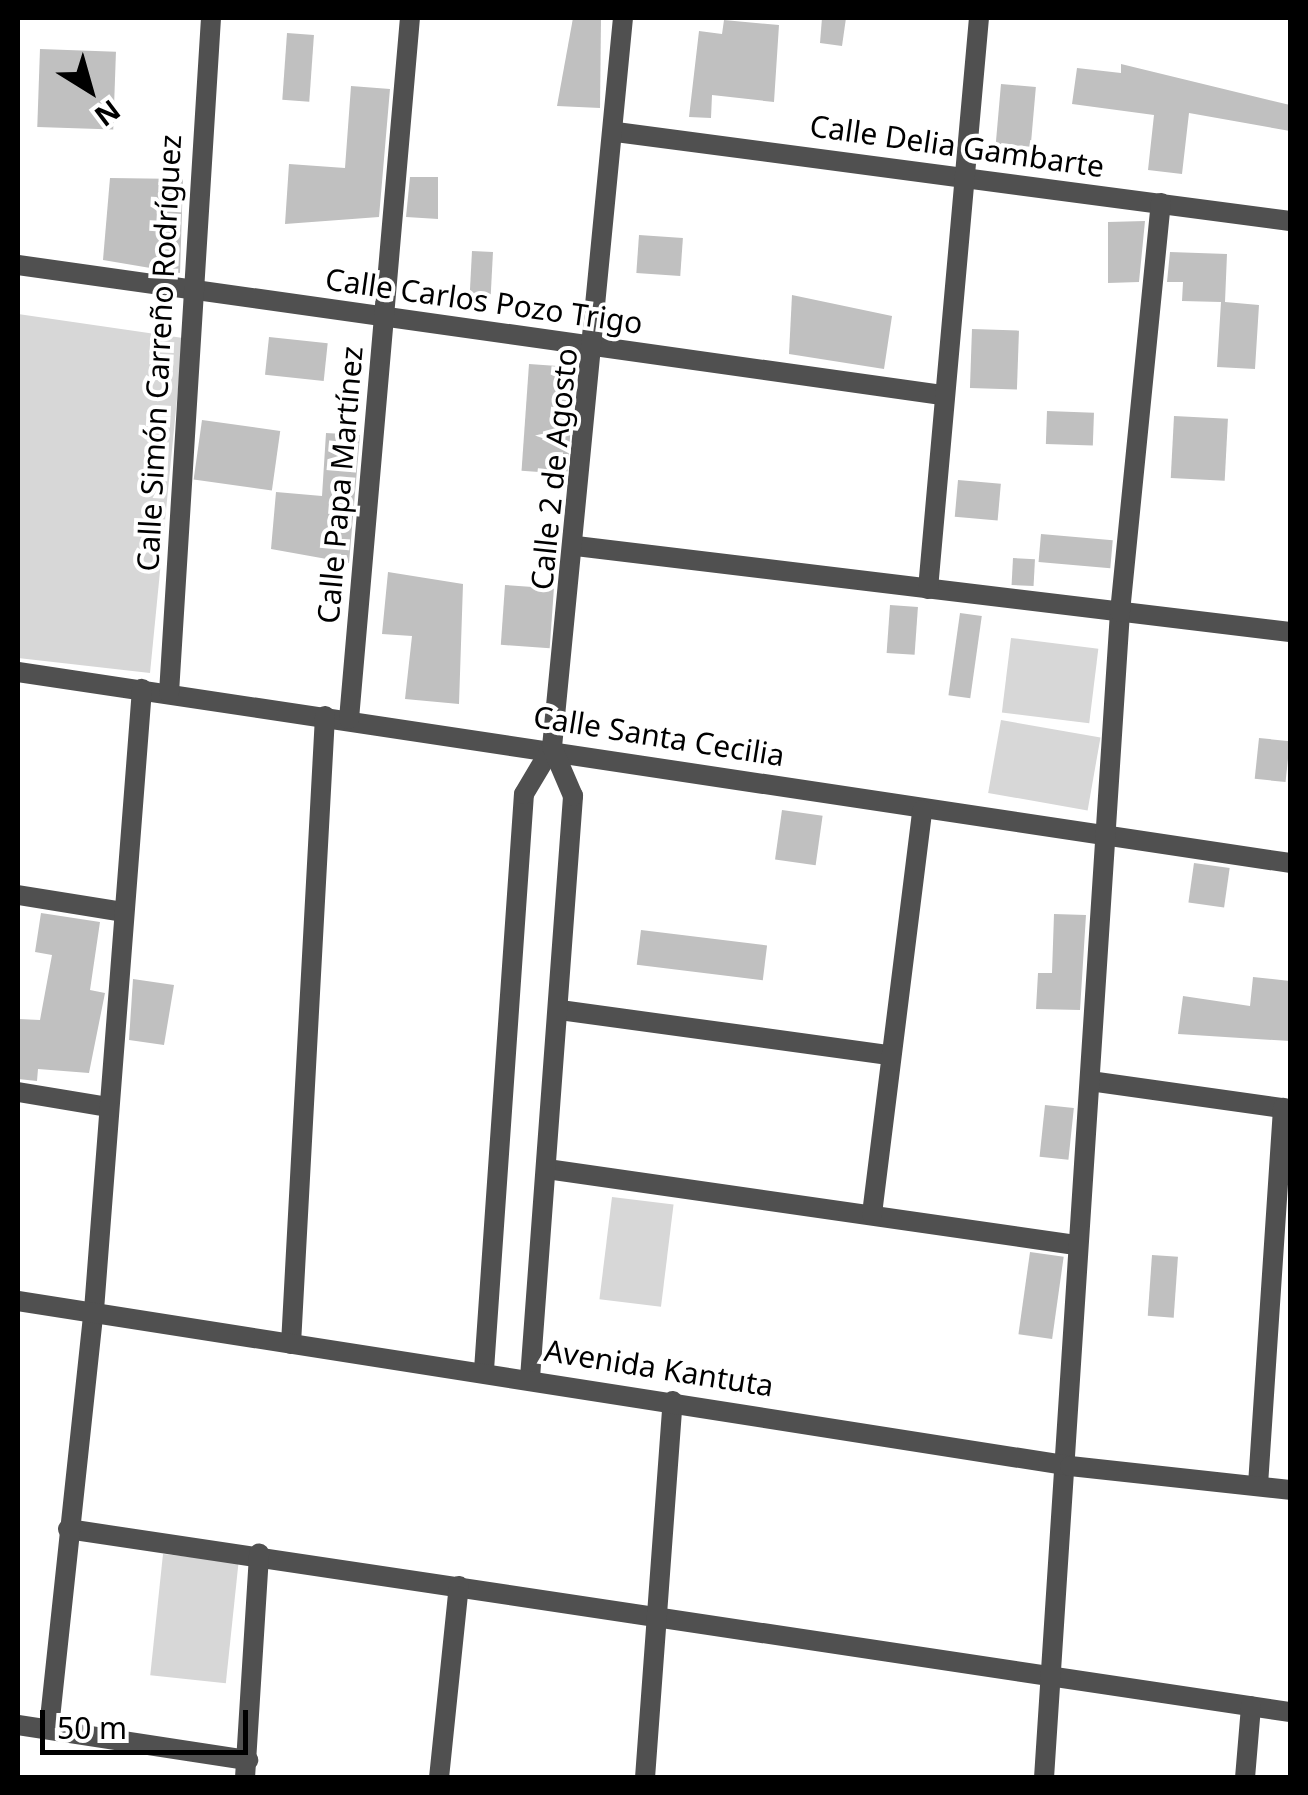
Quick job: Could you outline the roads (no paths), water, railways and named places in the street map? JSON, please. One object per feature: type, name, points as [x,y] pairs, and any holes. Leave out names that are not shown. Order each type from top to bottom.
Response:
[{"type":"street","name":"Calle Simón Carreño Rodríguez","points":[[169,693],[211,18]]},
{"type":"street","name":"Calle Papa Martínez","points":[[349,719],[410,18]]},
{"type":"street","name":"Calle 2 de Agosto","points":[[484,1370],[524,794],[552,747],[598,347],[623,18]]},
{"type":"street","points":[[928,588],[960,175],[980,18]]},
{"type":"street","name":"Calle Delia Gambarte","points":[[616,132],[1290,221]]},
{"type":"street","points":[[1044,1778],[1070,1466],[1076,1245],[1109,838],[1120,612],[1161,203]]},
{"type":"street","name":"Calle Carlos Pozo Trigo","points":[[18,265],[942,396]]},
{"type":"street","points":[[576,546],[1290,632]]},
{"type":"street","name":"Calle Santa Cecilia","points":[[18,672],[552,747],[922,810],[1290,863]]},
{"type":"street","points":[[49,1728],[94,1310],[142,689]]},
{"type":"street","points":[[292,1344],[325,716]]},
{"type":"street","name":"Calle 2 de Agosto","points":[[530,1378],[560,1010],[572,796],[552,747]]},
{"type":"street","points":[[872,1214],[922,810]]},
{"type":"street","points":[[18,895],[124,912]]},
{"type":"street","points":[[560,1010],[889,1056]]},
{"type":"street","points":[[1090,1081],[1287,1109],[1258,1484]]},
{"type":"street","points":[[18,1092],[109,1107]]},
{"type":"street","points":[[547,1169],[1076,1245]]},
{"type":"street","name":"Avenida Kantuta","points":[[18,1301],[484,1370],[1070,1466],[1290,1490]]},
{"type":"street","points":[[645,1778],[673,1401]]},
{"type":"street","points":[[68,1529],[260,1553],[459,1586],[1053,1671],[1290,1712]]},
{"type":"street","points":[[18,1724],[247,1768],[260,1553]]},
{"type":"street","points":[[439,1778],[459,1586]]},
{"type":"street","points":[[1245,1778],[1251,1706]]}]
